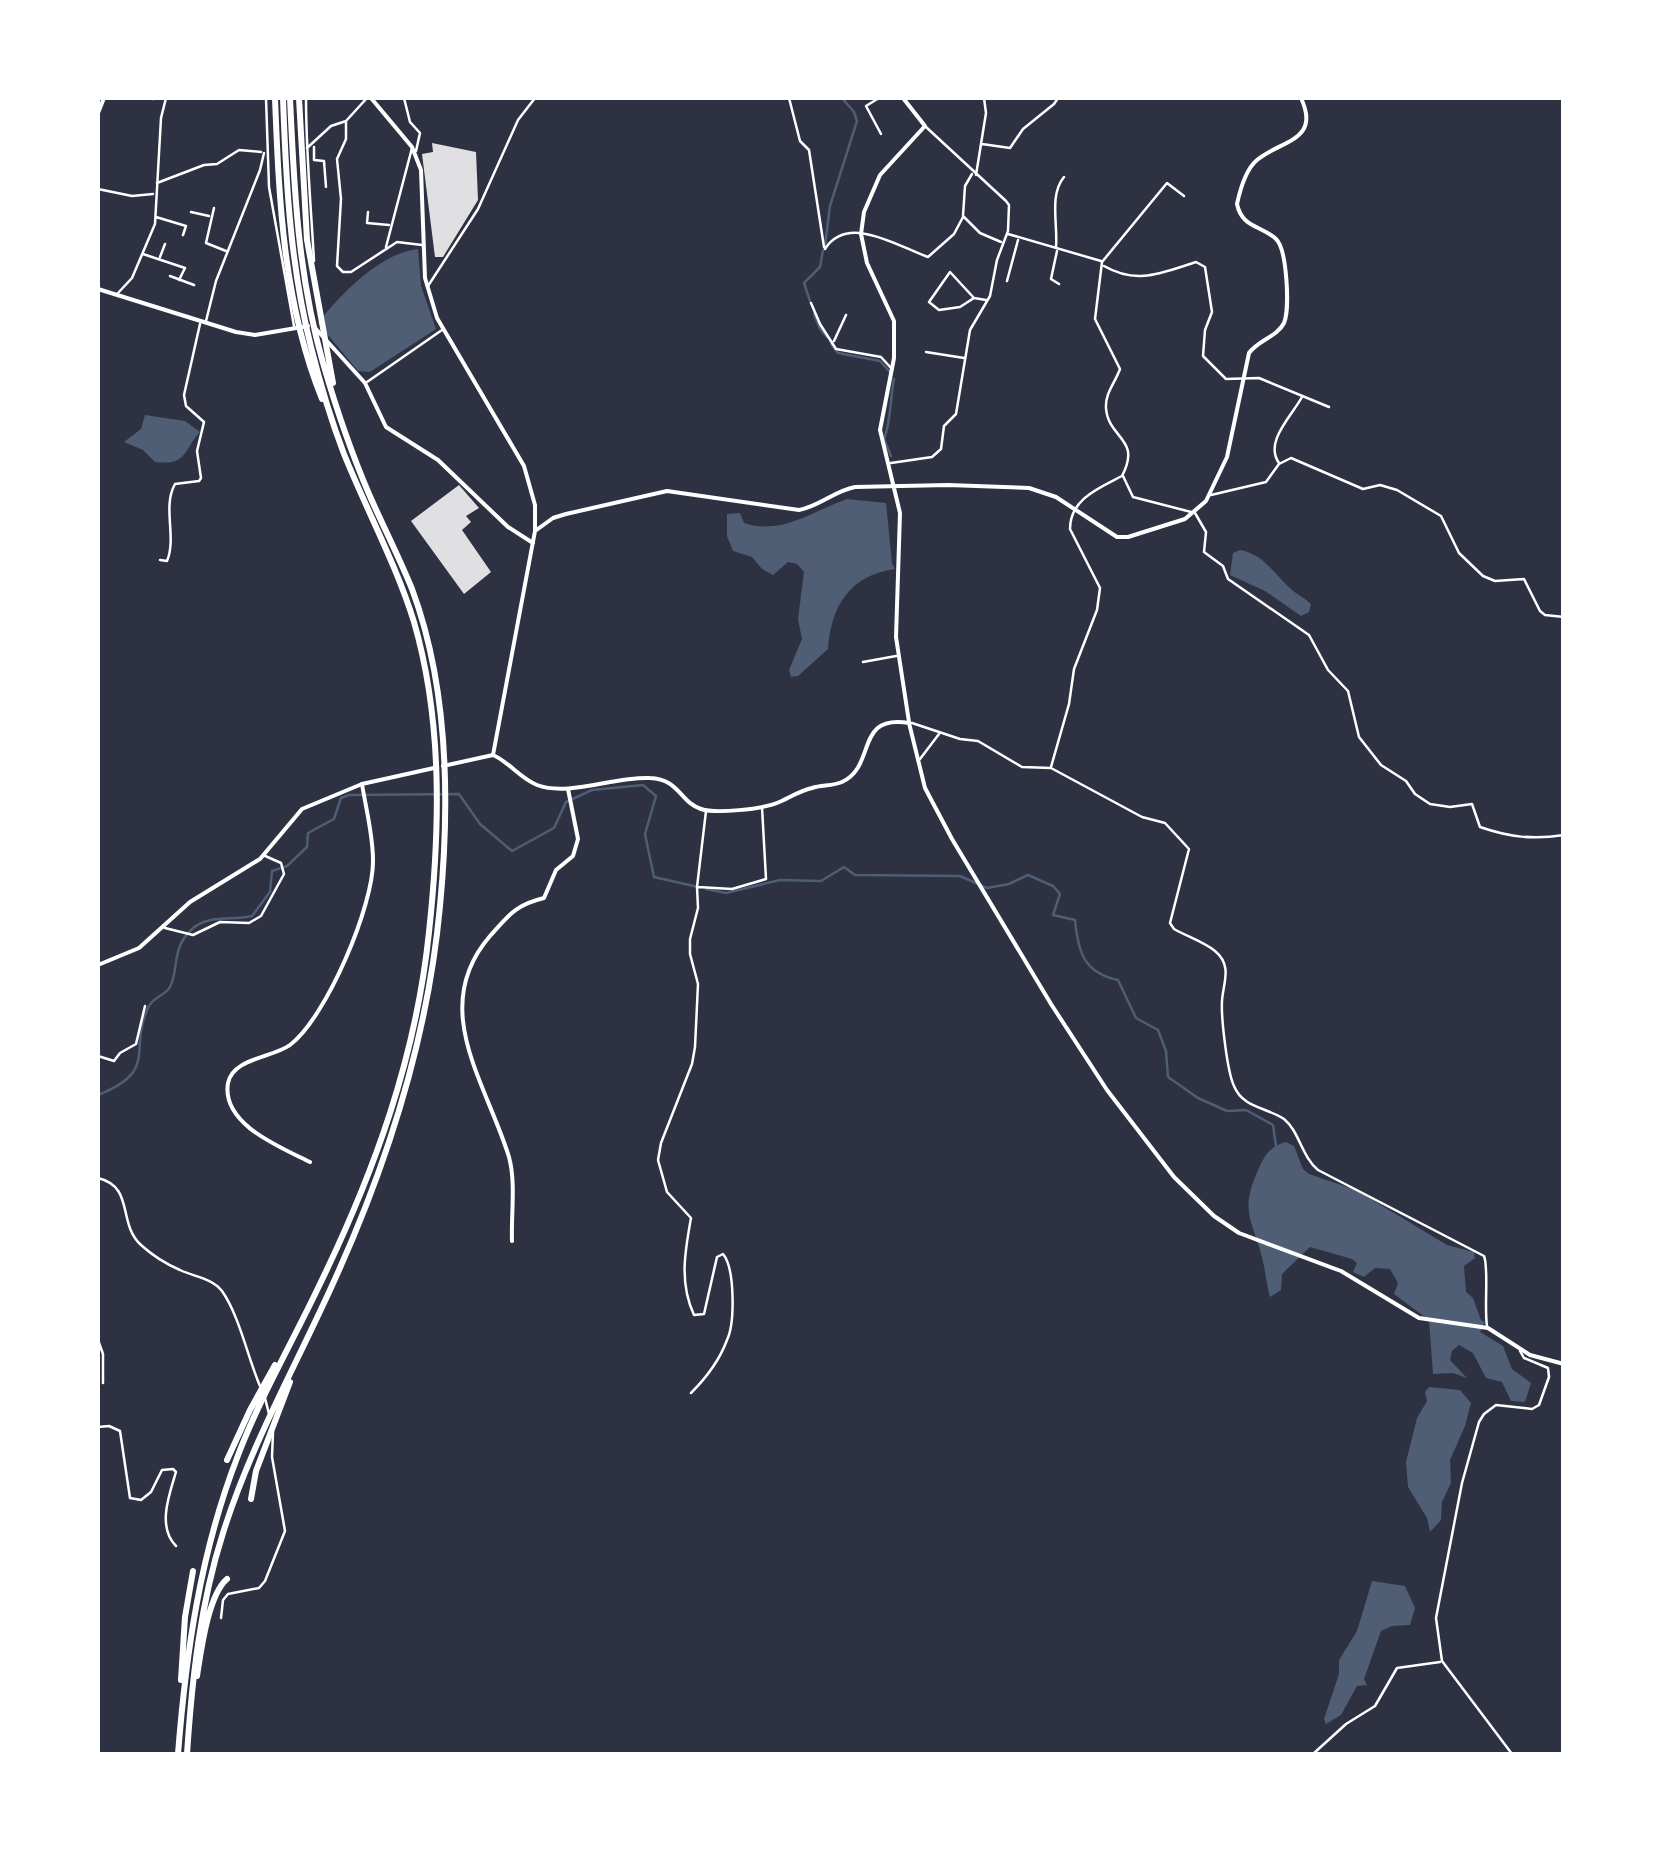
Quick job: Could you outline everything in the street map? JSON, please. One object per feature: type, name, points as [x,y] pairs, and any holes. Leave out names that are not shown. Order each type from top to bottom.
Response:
[{"type":"highway","points":[[251,1499],[278,1409],[324,1304],[392,1125],[418,1044],[432,944],[439,851],[439,741],[434,674],[418,606],[323,379],[302,344],[290,288],[278,187],[275,98]]},
{"type":"highway","points":[[286,98],[288,222],[299,294],[343,451],[413,620],[439,741]]},
{"type":"highway","points":[[302,98],[304,212],[323,379]]},
{"type":"highway","points":[[227,1460],[298,1330],[392,1125]]},
{"type":"highway","points":[[187,1754],[204,1606],[221,1538],[248,1464],[324,1304]]},
{"type":"highway","points":[[178,1754],[201,1578],[239,1443]]},
{"type":"highway","points":[[181,1721],[183,1642],[193,1571]]},
{"type":"highway","points":[[188,1732],[210,1614],[221,1583],[227,1579]]},
{"type":"street","points":[[98,113],[104,98]]},
{"type":"street","points":[[117,294],[132,278],[152,233],[166,98]]},
{"type":"street","points":[[266,98],[268,187],[294,326]]},
{"type":"street","points":[[290,308],[318,297],[302,98]]},
{"type":"street","points":[[306,149],[369,98],[414,149],[424,191],[427,288],[443,329],[524,466],[535,505],[535,532],[492,755]]},
{"type":"street","points":[[386,247],[414,149],[419,146],[420,132],[410,122],[404,98]]},
{"type":"street","points":[[427,288],[478,209],[518,120],[535,98]]},
{"type":"street","points":[[789,98],[800,141],[809,150],[812,161],[824,249],[847,232],[900,243],[928,257],[957,231],[964,217],[964,186],[975,174],[982,144],[984,98]]},
{"type":"street","points":[[879,98],[866,106],[881,134]]},
{"type":"street","points":[[890,464],[938,454],[944,426],[956,414],[970,330],[988,300],[1008,231],[1009,205],[925,126],[903,98]]},
{"type":"street","points":[[982,144],[1006,149],[1012,146],[1022,129],[1058,98]]},
{"type":"street","points":[[535,532],[553,518],[646,493],[680,491],[799,510],[842,490],[1021,487],[1048,494],[1109,534],[1120,537],[1194,514],[1210,496],[1227,457],[1248,353],[1281,328],[1287,309],[1281,244],[1244,221],[1238,199],[1254,164],[1302,131],[1306,116],[1301,98]]},
{"type":"street","points":[[346,120],[346,139],[337,159],[341,199],[337,266],[351,272],[386,247],[402,242],[424,245]]},
{"type":"street","points":[[925,126],[880,174],[864,212],[862,234],[867,262],[894,322],[892,368],[880,441],[890,464],[900,513],[898,655],[917,761],[936,812],[1051,1004],[1130,1119],[1174,1178],[1214,1216],[1248,1235],[1354,1278],[1423,1320],[1486,1327],[1543,1360],[1564,1364]]},
{"type":"street","points":[[314,145],[314,160],[324,161],[326,188]]},
{"type":"street","points":[[156,184],[204,165],[218,164],[240,150],[266,153]]},
{"type":"street","points":[[160,560],[167,561],[171,548],[170,493],[175,484],[199,482],[201,478],[198,451],[204,422],[186,406],[184,396],[216,281],[266,153]]},
{"type":"street","points":[[1059,284],[1050,279],[1056,249],[1056,198],[1064,177]]},
{"type":"street","points":[[1051,768],[1074,669],[1098,610],[1100,588],[1070,529],[1070,519],[1088,494],[1123,474],[1128,461],[1128,445],[1111,425],[1106,408],[1109,391],[1120,370],[1094,320],[1102,263],[1167,183],[1184,196]]},
{"type":"street","points":[[98,189],[132,196],[154,194]]},
{"type":"street","points":[[214,208],[206,244],[229,252]]},
{"type":"street","points":[[191,212],[212,217]]},
{"type":"street","points":[[368,212],[367,224],[392,225]]},
{"type":"street","points":[[154,216],[186,226],[183,235]]},
{"type":"street","points":[[964,217],[980,233],[1003,243]]},
{"type":"street","points":[[1008,231],[1019,238],[1102,263],[1124,277],[1142,278],[1196,262],[1204,267],[1212,312],[1202,356],[1226,379],[1260,378],[1329,407]]},
{"type":"street","points":[[1006,281],[1019,238]]},
{"type":"street","points":[[160,259],[164,244]]},
{"type":"street","points":[[143,254],[185,268],[179,280]]},
{"type":"street","points":[[974,298],[950,272],[929,302],[938,310],[960,306],[974,298],[988,300]]},
{"type":"street","points":[[170,276],[194,285]]},
{"type":"street","points":[[98,289],[203,323],[256,335],[294,326],[312,327],[323,334],[365,383],[386,427],[438,460],[508,527],[532,543]]},
{"type":"street","points":[[812,302],[820,324],[841,352],[882,358],[892,368]]},
{"type":"street","points":[[833,343],[846,315]]},
{"type":"street","points":[[365,383],[443,329]]},
{"type":"street","points":[[926,352],[966,358]]},
{"type":"street","points":[[1280,464],[1272,452],[1273,443],[1303,396]]},
{"type":"street","points":[[1210,496],[1266,482],[1280,464],[1296,459],[1363,488],[1380,485],[1397,490],[1441,516],[1459,553],[1483,576],[1496,581],[1524,579],[1540,611],[1564,616]]},
{"type":"street","points":[[1123,474],[1132,496],[1194,514],[1206,532],[1204,552],[1223,566],[1228,579],[1309,635],[1328,670],[1348,691],[1359,737],[1382,765],[1430,804],[1472,804],[1480,827],[1523,839],[1564,835]]},
{"type":"street","points":[[864,662],[898,655]]},
{"type":"street","points":[[98,965],[139,948],[206,891],[248,868],[302,809],[362,784],[492,755],[539,786],[568,790],[602,781],[661,779],[678,787],[697,808],[762,807],[814,787],[840,783],[857,766],[875,729],[886,722],[909,722],[978,741],[1022,768],[1051,768],[1142,817],[1165,823],[1189,848],[1170,923],[1214,950],[1224,962],[1226,1048],[1231,1081],[1239,1096],[1288,1122],[1302,1152],[1318,1170],[1484,1256],[1486,1327]]},
{"type":"street","points":[[917,761],[940,732]]},
{"type":"street","points":[[310,1162],[252,1130],[228,1102],[228,1081],[242,1064],[272,1056],[304,1034],[321,1009],[372,882],[374,857],[362,784]]},
{"type":"street","points":[[512,1241],[512,1174],[462,1030],[463,993],[468,969],[481,947],[515,908],[544,898],[556,870],[573,856],[578,839],[568,790]]},
{"type":"street","points":[[696,887],[732,889],[766,879],[762,807]]},
{"type":"street","points":[[691,1393],[705,1378],[730,1336],[729,1262],[720,1254],[704,1314],[699,1317],[692,1312],[683,1256],[691,1218],[668,1192],[658,1160],[660,1143],[695,1048],[698,984],[690,939],[698,908],[696,887],[706,810]]},
{"type":"street","points":[[163,928],[193,935],[220,922],[248,923],[261,916],[284,874],[280,863],[263,855]]},
{"type":"street","points":[[98,1056],[114,1061],[120,1052],[136,1044],[145,1006]]},
{"type":"street","points":[[98,1178],[116,1185],[123,1194],[126,1221],[137,1242],[223,1292],[266,1403],[274,1434],[272,1457],[285,1532],[259,1588],[228,1594],[220,1618]]},
{"type":"street","points":[[98,1340],[103,1354],[103,1383]]},
{"type":"street","points":[[1512,1754],[1442,1661],[1436,1618],[1462,1483],[1479,1422],[1496,1405],[1532,1409],[1540,1404],[1549,1377],[1548,1368],[1524,1358],[1519,1348]]},
{"type":"street","points":[[98,1427],[110,1426],[120,1431],[130,1498],[144,1498],[162,1470],[174,1469],[166,1530],[176,1546]]},
{"type":"street","points":[[1314,1754],[1346,1724],[1375,1706],[1397,1668],[1442,1661]]},
{"type":"water","points":[[418,249],[421,286],[436,329],[370,372],[358,371],[318,323],[376,267]]},
{"type":"water","points":[[145,415],[185,421],[200,432],[179,459],[155,462],[143,450],[124,442],[141,429]]},
{"type":"water","points":[[847,499],[886,503],[895,569],[866,578],[846,595],[833,619],[828,649],[798,676],[791,677],[789,670],[802,639],[798,619],[804,572],[797,564],[788,562],[773,575],[752,557],[733,551],[727,536],[727,514],[740,513],[744,523],[771,526],[797,520]]},
{"type":"water","points":[[1240,550],[1263,560],[1311,604],[1309,612],[1301,616],[1265,591],[1230,575],[1233,553]]},
{"type":"water","points":[[1286,1142],[1294,1146],[1309,1174],[1356,1190],[1447,1245],[1474,1252],[1475,1258],[1464,1266],[1466,1292],[1485,1322],[1480,1332],[1503,1346],[1512,1369],[1531,1383],[1525,1402],[1511,1401],[1502,1382],[1486,1378],[1473,1353],[1459,1345],[1450,1360],[1467,1378],[1453,1373],[1433,1374],[1429,1320],[1394,1294],[1398,1283],[1390,1269],[1375,1268],[1364,1277],[1353,1272],[1357,1263],[1352,1259],[1310,1247],[1282,1274],[1281,1290],[1270,1297],[1250,1218],[1249,1197],[1266,1155]]},
{"type":"water","points":[[1429,1387],[1460,1390],[1471,1403],[1450,1460],[1451,1483],[1442,1502],[1441,1520],[1430,1532],[1427,1518],[1408,1487],[1406,1462]]},
{"type":"water","points":[[1372,1581],[1405,1586],[1415,1608],[1410,1625],[1381,1631],[1364,1679],[1367,1685],[1357,1686],[1341,1715],[1326,1724],[1339,1660],[1357,1631]]},
{"type":"building","points":[[432,143],[476,152],[478,200],[443,257],[435,257],[422,154],[433,152]]},
{"type":"building","points":[[459,485],[479,508],[466,516],[471,522],[462,530],[491,572],[464,594],[411,521]]},
{"type":"waterway","points":[[825,245],[830,206],[857,121],[842,98]]},
{"type":"waterway","points":[[810,301],[804,283],[820,267],[823,250]]},
{"type":"waterway","points":[[814,314],[827,337]]},
{"type":"waterway","points":[[831,344],[838,353],[880,361],[889,371]]},
{"type":"waterway","points":[[891,456],[884,439],[894,379]]},
{"type":"waterway","points":[[98,1095],[117,1086],[135,1068],[148,1008],[170,987],[185,936],[205,921],[252,916],[270,892],[272,871],[287,866],[307,847],[308,833],[334,819],[341,798],[349,795],[459,794],[480,824],[512,851],[554,828],[566,802],[592,790],[643,785],[656,796],[645,834],[654,877],[698,887]]},
{"type":"waterway","points":[[706,889],[726,893],[780,880],[821,881],[844,867],[855,875],[960,876],[987,888],[1028,875],[1053,886],[1060,894],[1053,915],[1075,920],[1078,942],[1090,966],[1118,980],[1136,1018],[1158,1030],[1166,1051],[1168,1077],[1198,1098],[1227,1111],[1246,1110],[1273,1125],[1276,1146]]}]
